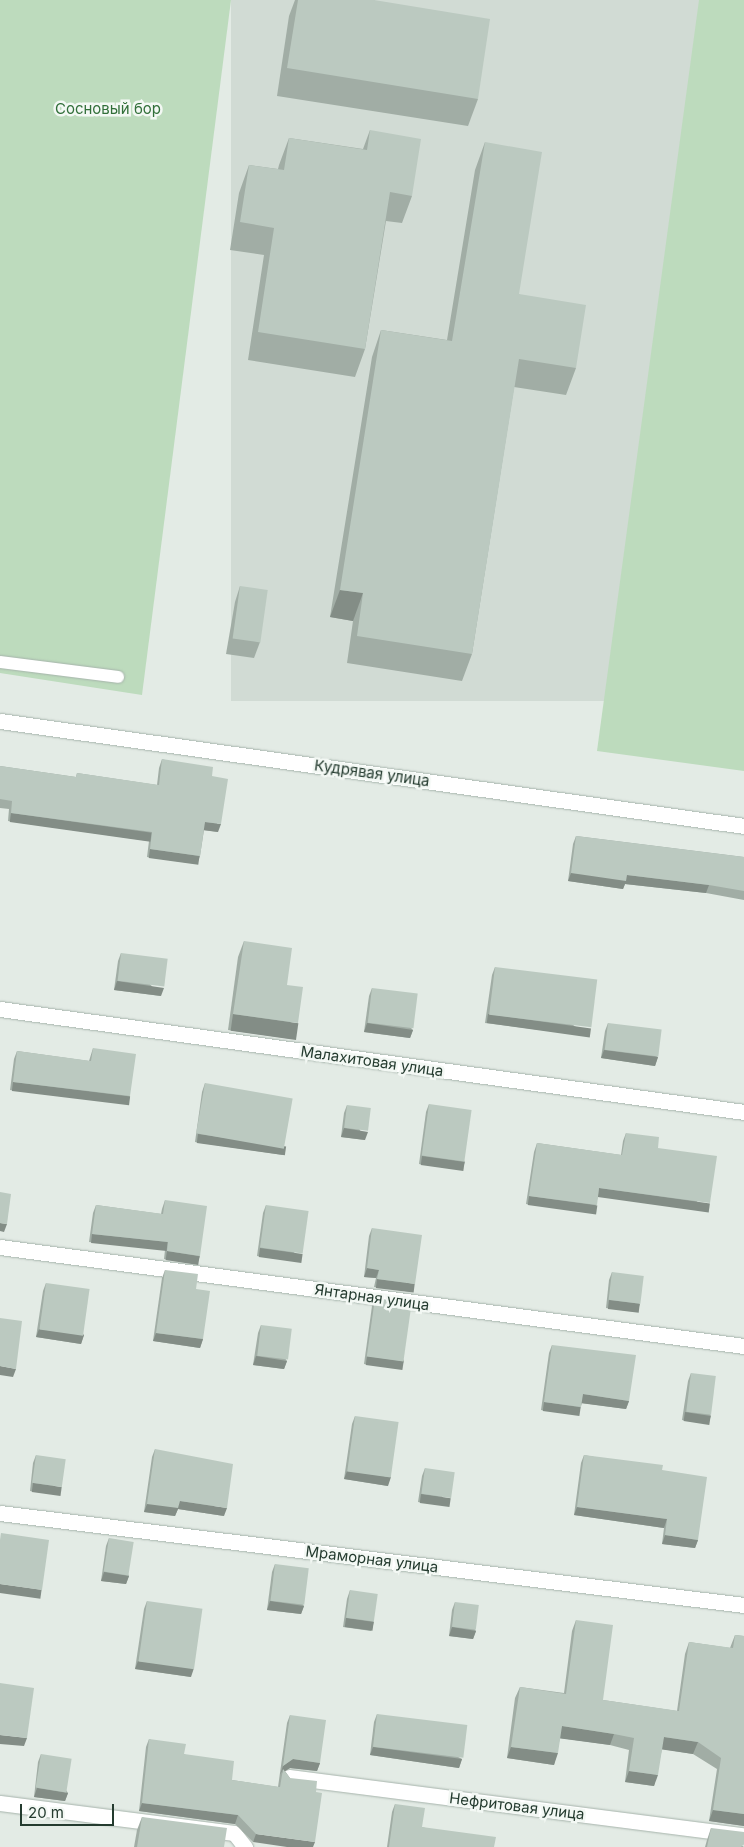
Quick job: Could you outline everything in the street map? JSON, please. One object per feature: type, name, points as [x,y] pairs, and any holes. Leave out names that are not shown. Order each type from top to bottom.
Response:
[{"type":"street","name":"Кудрявая улица","points":[[0,721],[744,826]]},
{"type":"street","name":"Малахитовая улица","points":[[0,1009],[744,1112]]},
{"type":"street","name":"Янтарная улица","points":[[0,1247],[744,1346]]},
{"type":"street","name":"Мраморная улица","points":[[0,1513],[744,1606]]},
{"type":"street","name":"Нефритовая улица","points":[[290,1777],[744,1835]]},
{"type":"street","points":[[0,1803],[234,1833],[245,1847]]},
{"type":"lane","points":[[0,662],[118,677]]},
{"type":"shaded area","points":[[231,0],[699,0],[699,701],[231,701]]},
{"type":"green space","name":"Сосновый бор","points":[[0,0],[231,0],[142,695],[0,673]]},
{"type":"green space","points":[[699,0],[744,0],[744,771],[597,751]]},
{"type":"building","points":[[298,0],[374,0],[490,19],[478,99],[287,68]]},
{"type":"building","points":[[370,130],[421,139],[412,196],[390,192],[365,349],[258,332],[274,228],[240,222],[249,165],[284,170],[289,138],[367,150]]},
{"type":"building","points":[[485,142],[542,152],[519,294],[586,305],[576,368],[519,359],[472,654],[357,636],[363,593],[340,590],[381,330],[452,341]]},
{"type":"building","points":[[240,586],[268,590],[260,642],[233,638]]},
{"type":"building","points":[[162,759],[213,767],[212,776],[228,779],[221,824],[205,822],[200,856],[150,849],[152,832],[11,813],[12,801],[0,799],[0,766],[76,777],[77,773],[159,785]]},
{"type":"building","points":[[576,836],[744,857],[744,891],[627,875],[626,881],[571,873]]},
{"type":"building","points":[[244,941],[292,948],[287,985],[303,987],[298,1023],[233,1014]]},
{"type":"building","points":[[121,953],[168,959],[164,987],[118,981]]},
{"type":"building","points":[[495,967],[597,980],[591,1027],[489,1015]]},
{"type":"building","points":[[372,988],[418,994],[413,1028],[368,1023]]},
{"type":"building","points":[[608,1023],[662,1030],[658,1056],[605,1050]]},
{"type":"building","points":[[93,1048],[136,1054],[130,1096],[13,1082],[17,1051],[91,1061]]},
{"type":"building","points":[[205,1083],[293,1098],[284,1149],[196,1133]]},
{"type":"building","points":[[429,1104],[472,1110],[464,1161],[422,1155]]},
{"type":"building","points":[[347,1105],[371,1108],[368,1131],[344,1128]]},
{"type":"building","points":[[626,1133],[659,1137],[658,1148],[717,1156],[710,1203],[599,1188],[597,1205],[529,1196],[537,1143],[622,1155]]},
{"type":"building","points":[[0,1192],[11,1194],[7,1224],[0,1223]]},
{"type":"building","points":[[165,1200],[207,1206],[200,1256],[167,1251],[168,1242],[92,1234],[96,1205],[163,1214]]},
{"type":"building","points":[[266,1205],[309,1211],[303,1254],[260,1248]]},
{"type":"building","points":[[372,1228],[422,1235],[415,1284],[377,1279],[379,1270],[367,1268]]},
{"type":"building","points":[[165,1270],[198,1274],[196,1289],[210,1291],[203,1339],[156,1333]]},
{"type":"building","points":[[612,1272],[644,1276],[640,1304],[609,1300]]},
{"type":"building","points":[[46,1283],[90,1289],[83,1336],[39,1330]]},
{"type":"building","points":[[375,1298],[412,1303],[403,1362],[367,1356]]},
{"type":"building","points":[[0,1318],[22,1321],[16,1369],[0,1366]]},
{"type":"building","points":[[261,1325],[292,1329],[288,1360],[257,1356]]},
{"type":"building","points":[[552,1345],[636,1355],[629,1401],[583,1394],[581,1407],[544,1402]]},
{"type":"building","points":[[691,1373],[716,1376],[711,1415],[686,1412]]},
{"type":"building","points":[[355,1416],[399,1422],[391,1478],[347,1471]]},
{"type":"building","points":[[155,1449],[233,1464],[227,1508],[180,1501],[178,1508],[147,1504]]},
{"type":"building","points":[[36,1455],[66,1459],[62,1487],[32,1483]]},
{"type":"building","points":[[584,1455],[663,1465],[662,1470],[707,1477],[698,1540],[665,1535],[667,1519],[577,1507]]},
{"type":"building","points":[[425,1468],[455,1472],[451,1498],[421,1494]]},
{"type":"building","points":[[1,1533],[49,1540],[42,1590],[0,1584]]},
{"type":"building","points":[[109,1538],[134,1542],[128,1575],[104,1572]]},
{"type":"building","points":[[275,1564],[309,1568],[304,1605],[270,1601]]},
{"type":"building","points":[[350,1590],[378,1594],[374,1622],[346,1618]]},
{"type":"building","points":[[147,1601],[202,1609],[194,1669],[139,1661]]},
{"type":"building","points":[[455,1602],[479,1605],[476,1630],[452,1627]]},
{"type":"building","points":[[576,1620],[613,1625],[603,1700],[679,1711],[689,1642],[733,1648],[735,1635],[744,1636],[744,1814],[713,1810],[721,1758],[698,1742],[664,1737],[658,1775],[629,1771],[634,1738],[614,1734],[562,1726],[558,1753],[511,1747],[520,1687],[566,1694]]},
{"type":"building","points":[[0,1683],[34,1688],[27,1738],[0,1735]]},
{"type":"building","points":[[377,1714],[467,1725],[463,1758],[373,1747]]},
{"type":"building","points":[[290,1715],[326,1720],[320,1763],[293,1759],[283,1766]]},
{"type":"building","points":[[149,1739],[186,1744],[184,1754],[234,1761],[232,1780],[280,1787],[283,1769],[290,1778],[317,1781],[316,1792],[322,1793],[315,1842],[256,1834],[238,1815],[142,1803]]},
{"type":"building","points":[[41,1754],[72,1759],[66,1792],[36,1788]]},
{"type":"building","points":[[395,1804],[425,1808],[422,1827],[496,1837],[494,1847],[389,1847]]},
{"type":"building","points":[[142,1817],[227,1828],[224,1847],[137,1847]]},
{"type":"building","points":[[711,1828],[744,1832],[744,1844],[741,1847],[707,1847]]}]
